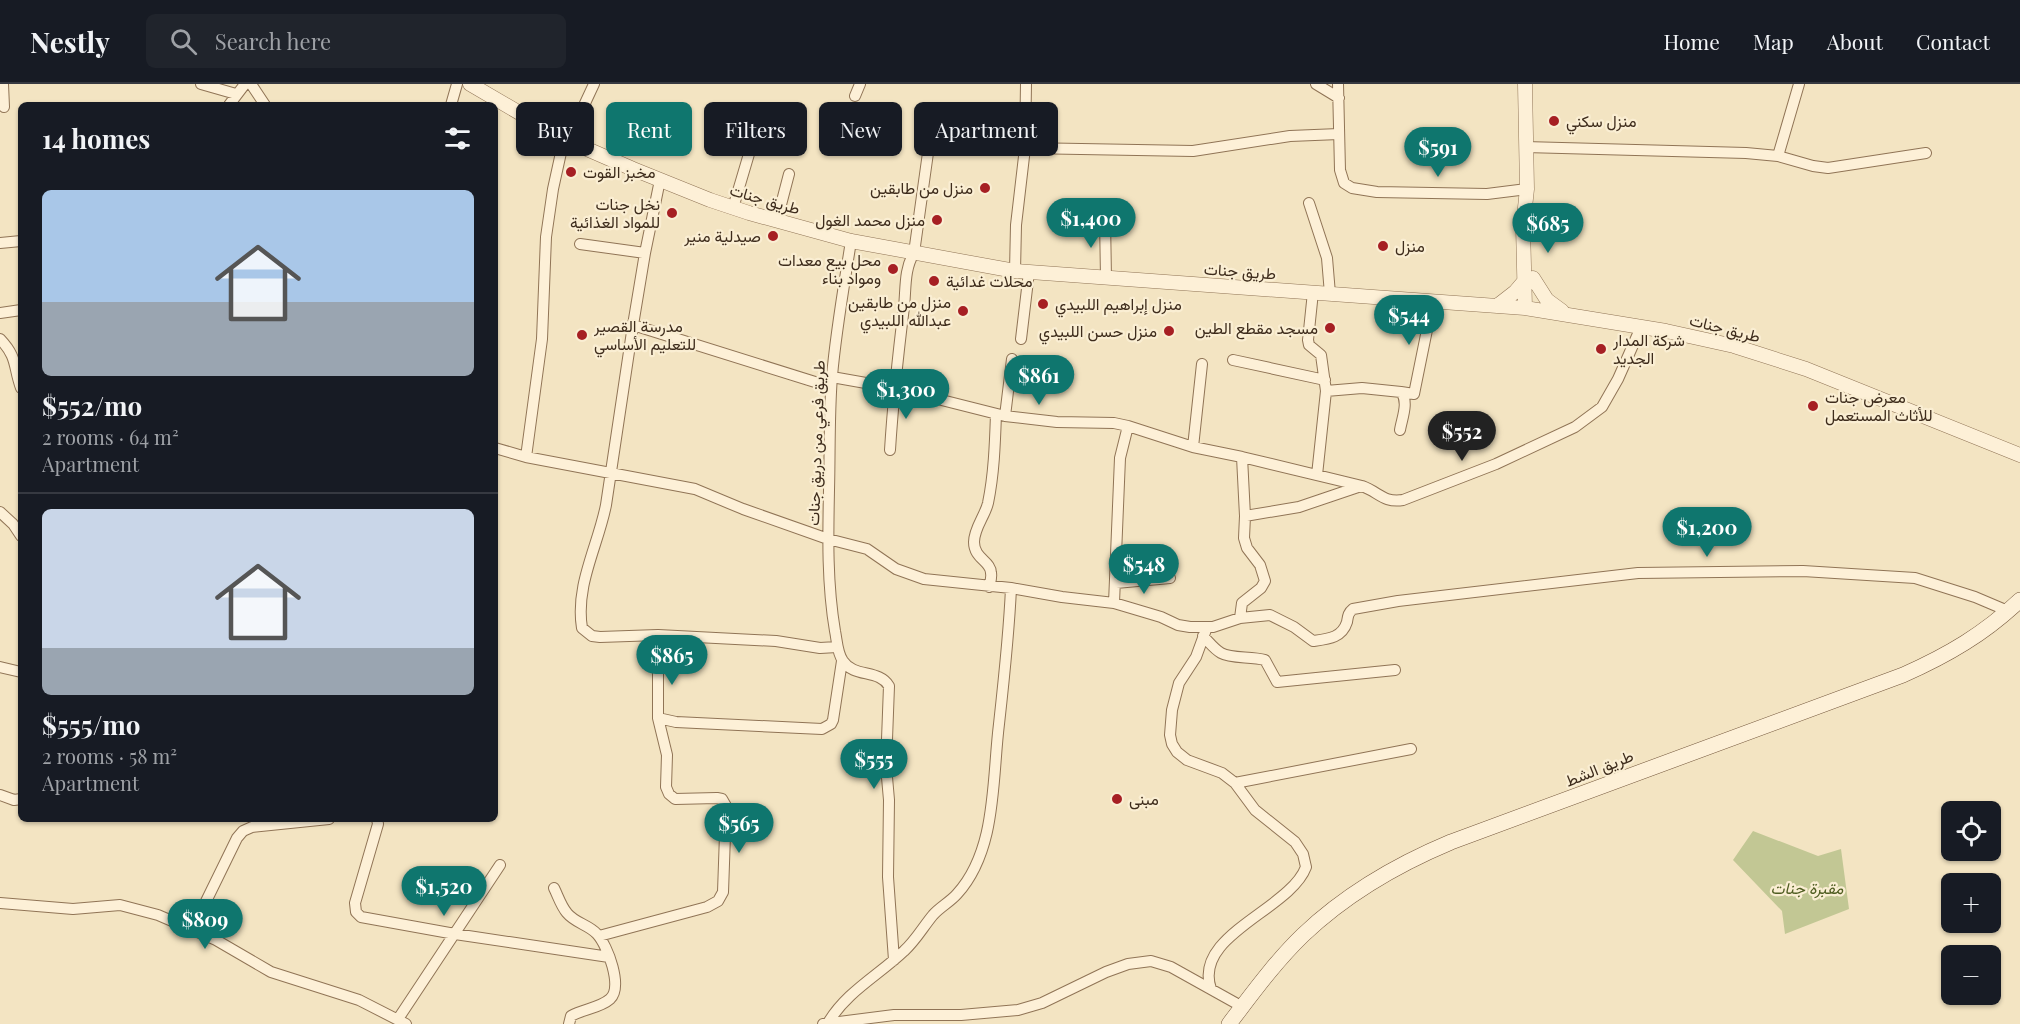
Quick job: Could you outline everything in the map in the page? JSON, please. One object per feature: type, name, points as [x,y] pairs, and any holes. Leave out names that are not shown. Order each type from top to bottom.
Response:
[{"type":"main road","name":"طريق الشط","points":[[1229,1024],[1241,1006],[1304,934],[1359,890],[1405,862],[1451,842],[1650,767],[1903,675],[1967,643],[2020,600]]},
{"type":"street","points":[[3,84],[4,107]]},
{"type":"street","points":[[201,84],[236,94]]},
{"type":"street","points":[[231,102],[245,84]]},
{"type":"street","points":[[251,84],[263,102]]},
{"type":"street","points":[[452,102],[457,84]]},
{"type":"street","name":"طريق جنات","points":[[470,84],[516,111]]},
{"type":"street","points":[[586,102],[594,84]]},
{"type":"street","points":[[855,96],[860,84]]},
{"type":"street","points":[[1026,84],[1026,102]]},
{"type":"street","points":[[1316,84],[1339,98]]},
{"type":"street","points":[[1338,84],[1340,170],[1344,183],[1352,188],[1377,192],[1454,194],[1487,194],[1527,189]]},
{"type":"street","points":[[1525,84],[1527,189],[1523,226],[1530,309]]},
{"type":"street","points":[[1778,156],[1799,84]]},
{"type":"street","points":[[1058,148],[1193,150],[1290,136],[1339,134]]},
{"type":"street","points":[[1525,147],[1746,153],[1778,156],[1828,168],[1926,153]]},
{"type":"street","name":"طريق جنات","points":[[594,152],[733,208],[851,241],[1022,272],[1530,309],[1700,338],[1766,355],[1806,369],[2020,455]]},
{"type":"street","points":[[526,457],[542,339],[546,237],[560,156]]},
{"type":"street","points":[[733,208],[748,156]]},
{"type":"street","points":[[890,450],[894,388],[906,281],[910,260],[914,253],[928,156]]},
{"type":"street","points":[[1021,339],[1022,272],[1016,225],[1024,156]]},
{"type":"street","points":[[777,220],[789,174]]},
{"type":"street","points":[[660,180],[645,253],[603,522],[587,568],[579,610],[582,628],[592,636],[600,637],[658,635],[776,641],[820,648],[837,646]]},
{"type":"street","points":[[1309,203],[1326,258],[1330,294]]},
{"type":"street","points":[[1105,219],[1106,278]]},
{"type":"street","points":[[0,243],[18,241]]},
{"type":"street","name":"طريق فرعي من دريق جنات","points":[[842,661],[837,646],[832,612],[828,539],[831,382],[851,241]]},
{"type":"street","points":[[580,244],[645,253]]},
{"type":"street","points":[[1497,306],[1529,279]]},
{"type":"street","points":[[1529,279],[1547,300],[1566,314]]},
{"type":"street","points":[[1313,292],[1308,340],[1309,345],[1321,355],[1325,385],[1317,475]]},
{"type":"street","points":[[1233,360],[1325,385],[1414,394],[1431,302]]},
{"type":"street","points":[[0,313],[18,310]]},
{"type":"street","points":[[633,325],[831,382],[894,388],[1001,415],[1057,422],[1128,426],[1193,447],[1362,486],[1384,499],[1394,501],[1404,500],[1496,464],[1575,427],[1602,407],[1618,379],[1641,327]]},
{"type":"street","points":[[0,339],[10,349],[18,374]]},
{"type":"street","points":[[989,587],[992,572],[975,552],[974,535],[987,506],[1012,359]]},
{"type":"street","points":[[1193,447],[1202,363]]},
{"type":"street","points":[[1400,430],[1405,402],[1401,392]]},
{"type":"street","points":[[1114,603],[1120,458],[1128,426]]},
{"type":"street","points":[[498,449],[526,457],[695,489],[743,509],[828,539],[867,549],[896,569],[924,579],[1011,588],[1114,603],[1161,617],[1178,625],[1205,631],[1240,618],[1270,615],[1294,627],[1313,641],[1339,635],[1343,631],[1351,610],[1398,601],[1638,573],[1803,571],[1915,578],[1975,597],[2008,611]]},
{"type":"street","points":[[1240,618],[1242,603],[1261,588],[1265,581],[1260,565],[1247,548],[1244,538],[1242,457]]},
{"type":"street","points":[[1245,516],[1299,507],[1362,486]]},
{"type":"street","points":[[0,513],[18,532]]},
{"type":"street","points":[[1116,584],[1170,578]]},
{"type":"street","points":[[826,1023],[844,1002],[913,942],[934,913],[956,897],[969,879],[987,833],[1009,631],[1011,588]]},
{"type":"street","points":[[1205,631],[1217,651],[1225,655],[1264,660],[1277,682],[1395,670]]},
{"type":"street","points":[[1205,631],[1196,657],[1179,683],[1172,710],[1170,735],[1177,752],[1186,760],[1222,773],[1235,783],[1255,810],[1295,842],[1303,854],[1306,867],[1295,886],[1226,941],[1215,955],[1207,979],[1211,989]]},
{"type":"street","points":[[599,936],[707,907],[717,901],[723,892],[726,806],[722,799],[717,798],[675,799],[666,787],[667,755],[658,718],[658,635]]},
{"type":"street","points":[[658,718],[691,723],[822,729],[831,724],[833,720],[842,661]]},
{"type":"street","points":[[842,661],[854,671],[875,675],[886,681],[889,686],[886,766],[889,800],[888,877],[894,960]]},
{"type":"street","points":[[0,667],[18,671]]},
{"type":"street","points":[[1235,783],[1411,749]]},
{"type":"street","points":[[0,795],[18,799]]},
{"type":"street","points":[[192,928],[237,838],[243,831],[252,827],[300,822]]},
{"type":"street","points":[[378,822],[355,903],[356,912],[364,918],[609,957]]},
{"type":"street","points":[[0,903],[73,909],[120,905],[158,915],[192,928],[271,972],[359,1000],[402,1022],[500,865]]},
{"type":"street","points":[[554,888],[567,913],[599,936],[609,957],[616,983],[614,993],[608,1000],[571,1016],[569,1024]]},
{"type":"street","points":[[826,1023],[894,1015],[961,1016],[1011,1011],[1042,1003],[1106,972],[1138,962],[1159,963],[1241,1006]]},
{"type":"green space","name":"مقبرة جنات","points":[[1753,831],[1818,856],[1841,849],[1849,909],[1785,934],[1782,911],[1733,860]]},
{"type":"place","name":"منزل سكني","points":[[1554,121]]},
{"type":"place","name":"مخبز القوت","points":[[571,172]]},
{"type":"place","name":"منزل من طابقين","points":[[985,188]]},
{"type":"place","name":"نخل جنات للمواد الغذائية","points":[[672,213]]},
{"type":"place","name":"منزل محمد الغول","points":[[937,220]]},
{"type":"place","name":"صيدلية منير","points":[[773,236]]},
{"type":"place","name":"منزل","points":[[1383,246]]},
{"type":"place","name":"محل بيع معدات ومواد بناء","points":[[893,269]]},
{"type":"place","name":"محلات غدائية","points":[[934,281]]},
{"type":"place","name":"منزل إبراهيم اللبيدي","points":[[1043,304]]},
{"type":"place","name":"منزل من طابقين عبدالله اللبيدي","points":[[963,311]]},
{"type":"place","name":"مسجد مقطع الطين","points":[[1330,328]]},
{"type":"place","name":"منزل حسن اللبيدي","points":[[1169,331]]},
{"type":"place","name":"مدرسة القصير للتعليم الأساسي","points":[[582,335]]},
{"type":"place","name":"شركة المدار الجديد","points":[[1601,349]]},
{"type":"place","name":"معرض جنات للأثاث المستعمل","points":[[1813,406]]},
{"type":"place","name":"مبنى","points":[[1117,799]]}]
